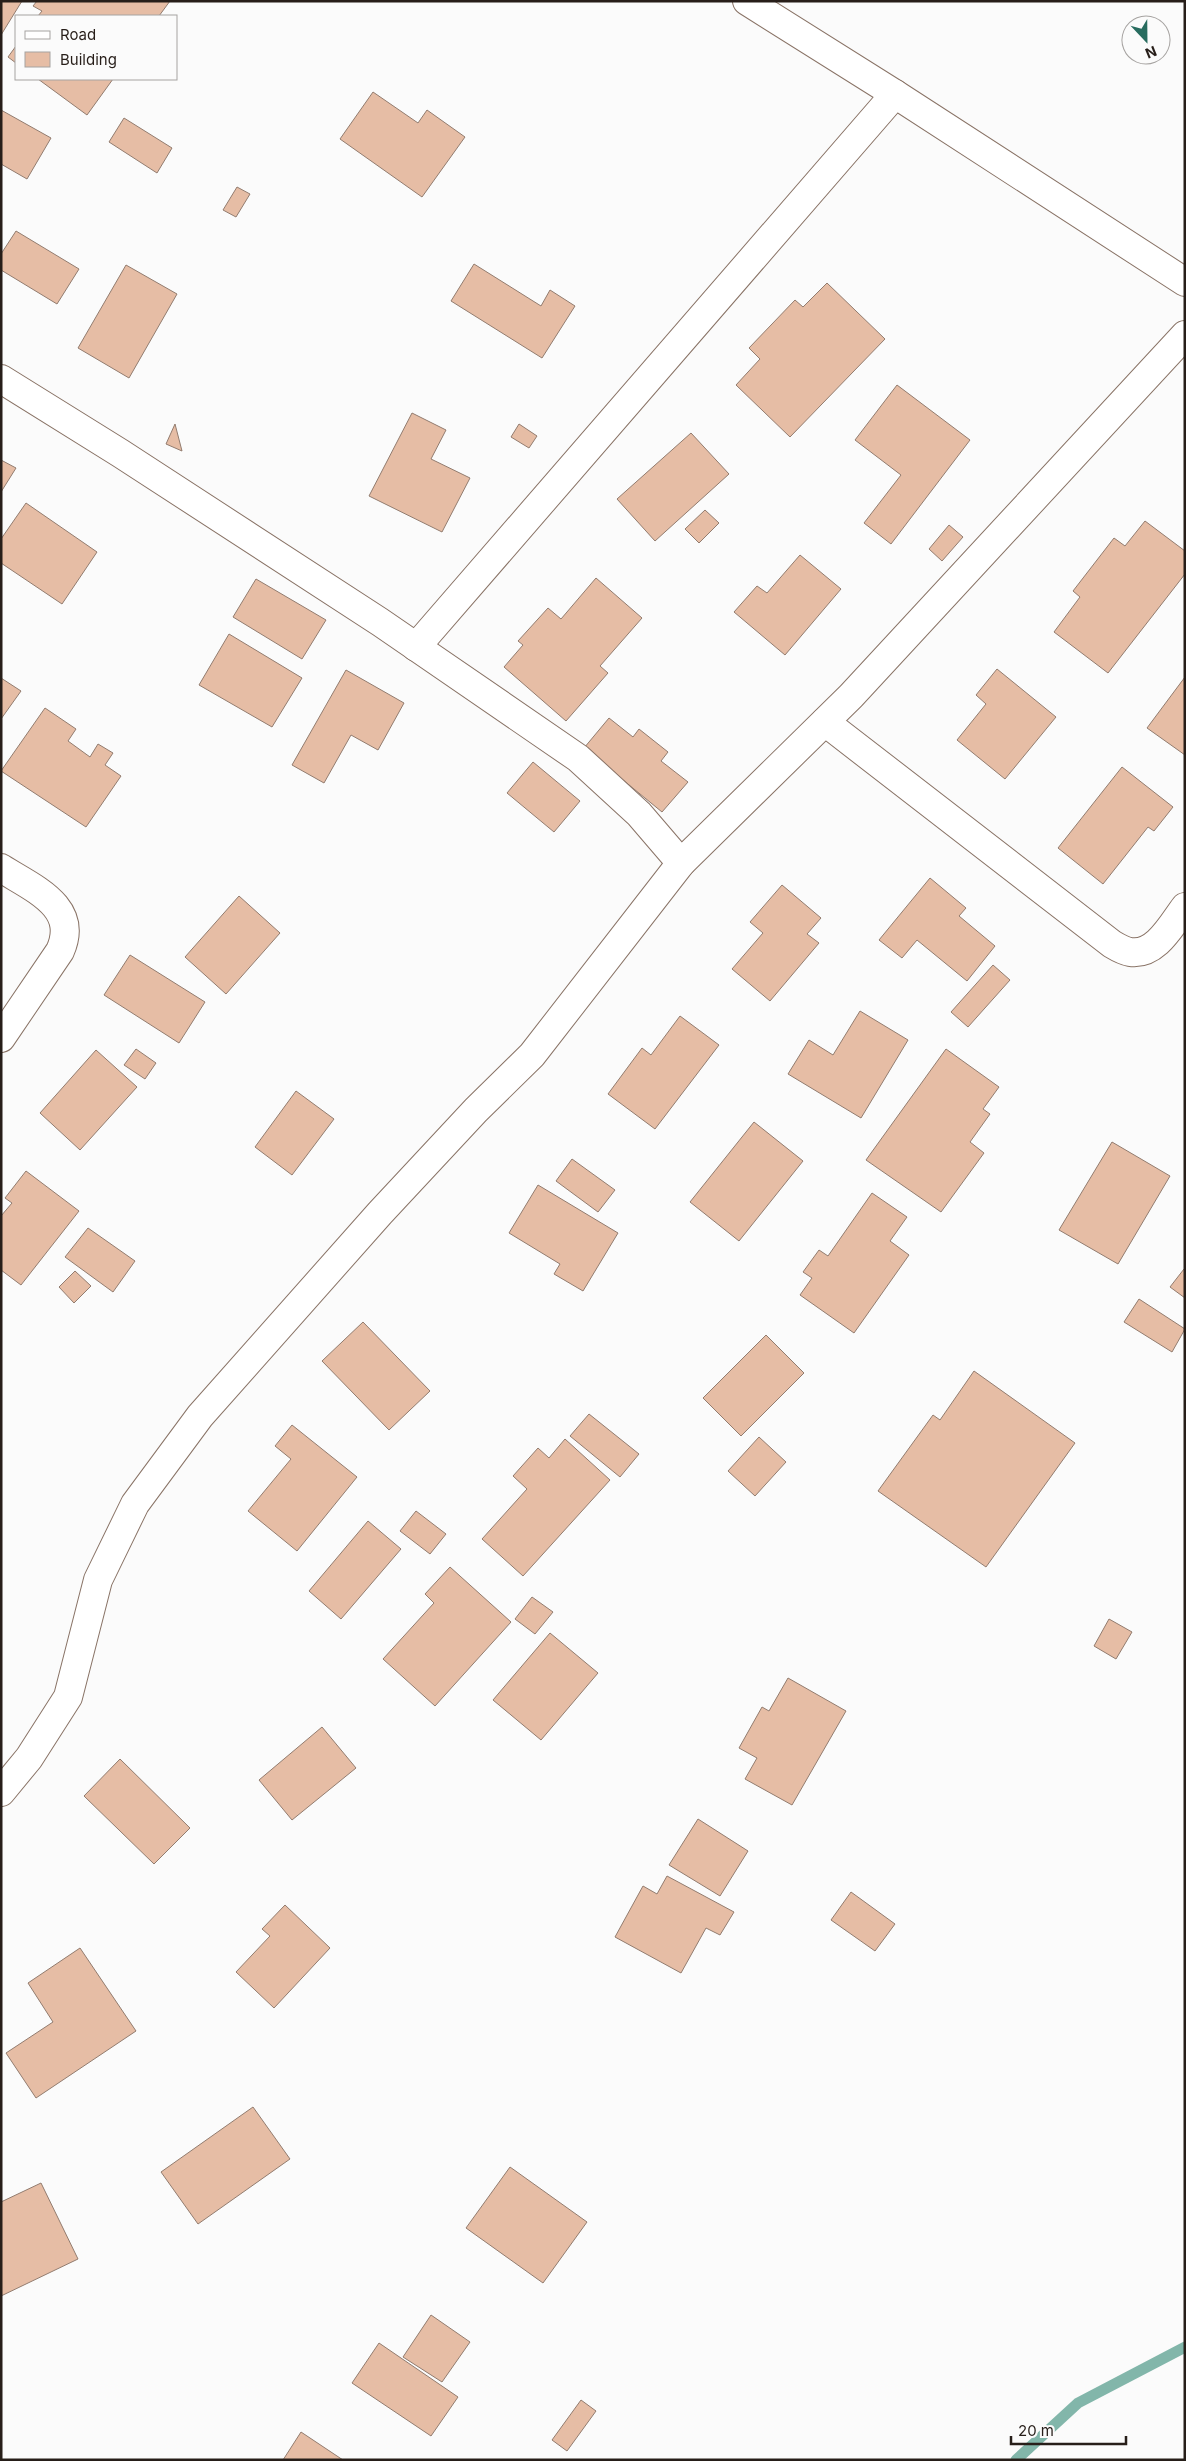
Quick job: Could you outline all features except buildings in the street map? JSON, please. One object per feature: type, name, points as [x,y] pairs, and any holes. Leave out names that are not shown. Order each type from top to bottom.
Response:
[{"type":"street","points":[[747,1],[895,94],[1185,282]]},
{"type":"street","points":[[416,646],[895,94]]},
{"type":"street","points":[[1,1792],[29,1758],[68,1697],[98,1580],[135,1504],[200,1416],[272,1333],[433,1156],[532,1055],[681,863],[825,722],[1185,334]]},
{"type":"street","points":[[1,379],[120,453],[416,646],[578,758],[639,814],[681,863]]},
{"type":"street","points":[[825,722],[1112,944],[1129,952],[1140,952],[1149,948],[1163,937],[1185,906]]},
{"type":"street","points":[[1,868],[56,904],[63,919],[66,939],[60,951],[1,1038]]},
{"type":"waterway","points":[[1016,2460],[1078,2403],[1185,2347]]}]
